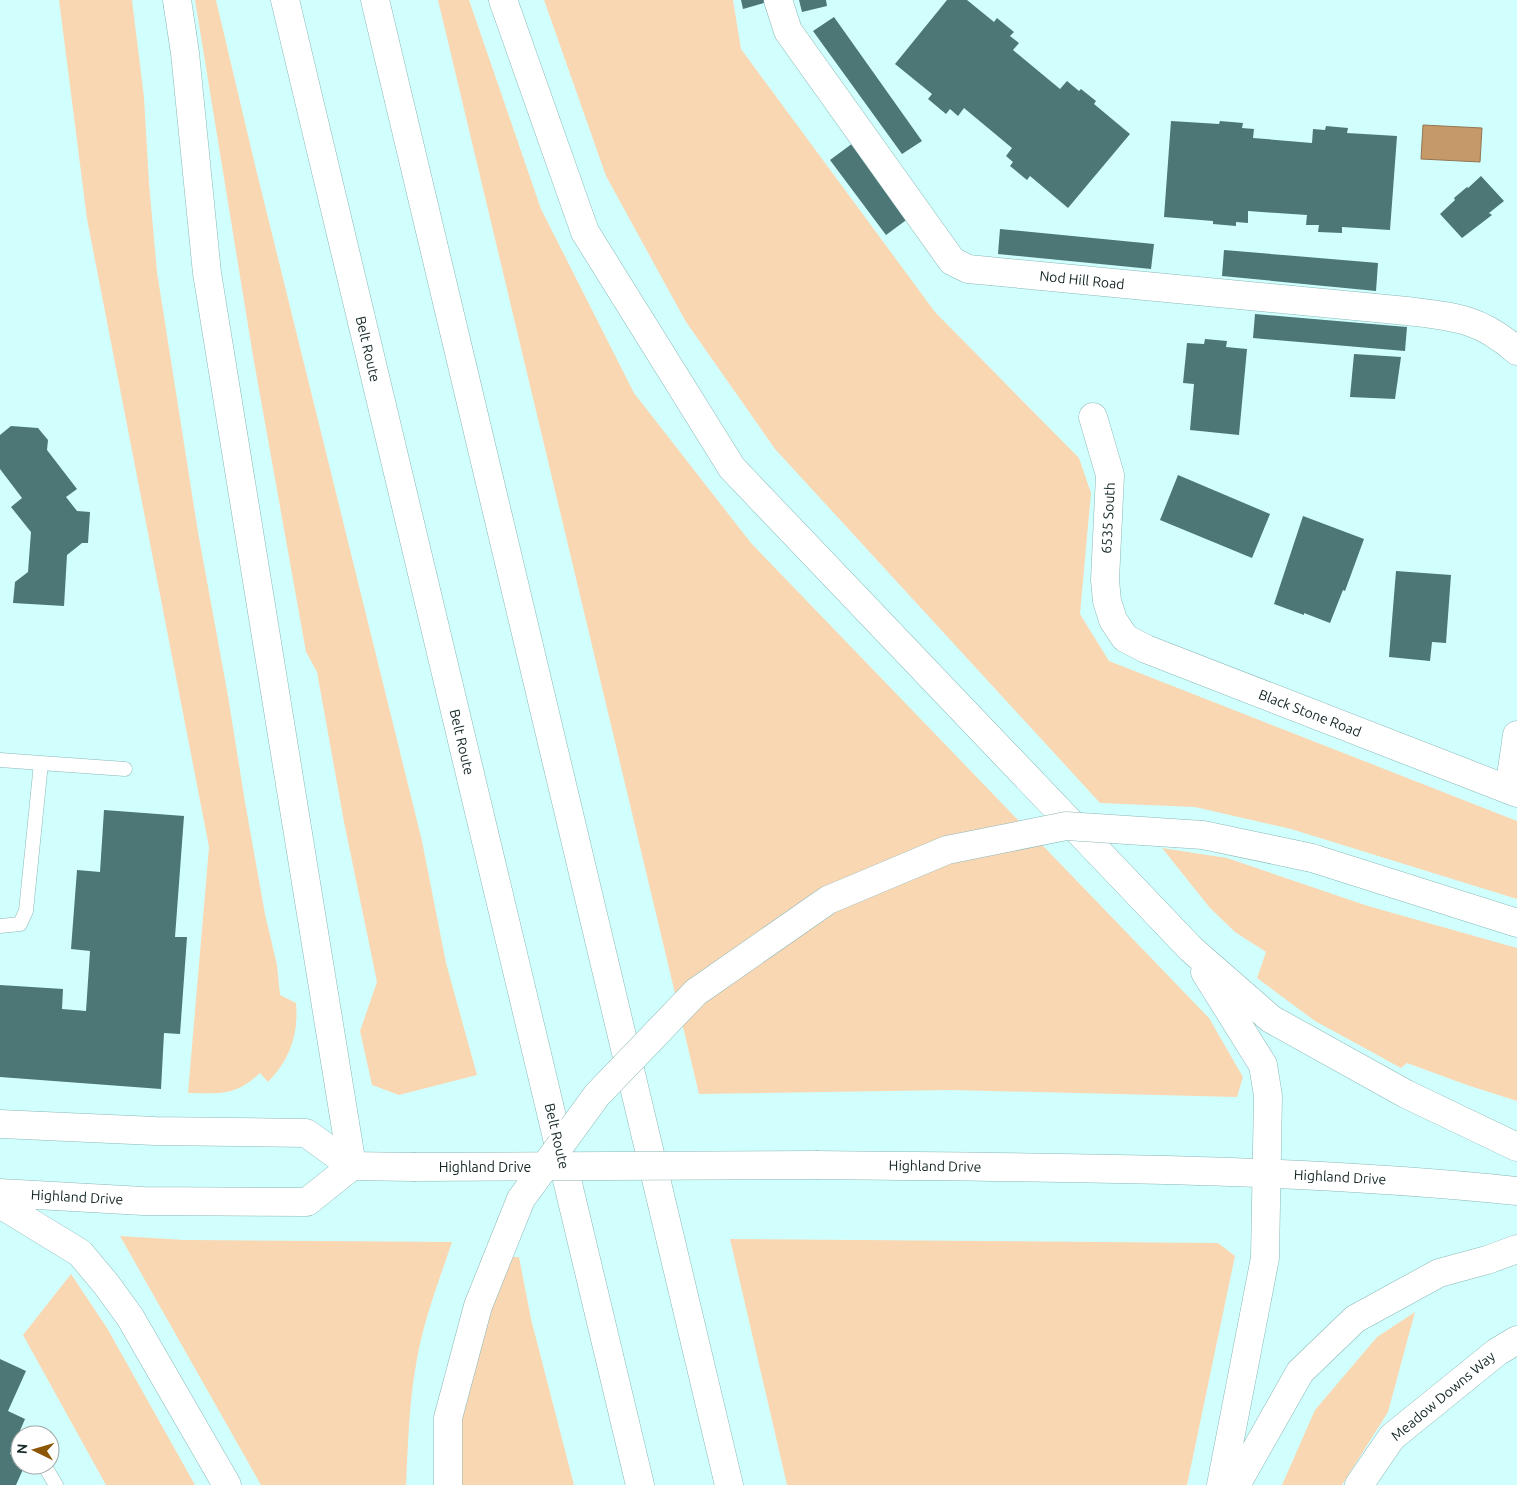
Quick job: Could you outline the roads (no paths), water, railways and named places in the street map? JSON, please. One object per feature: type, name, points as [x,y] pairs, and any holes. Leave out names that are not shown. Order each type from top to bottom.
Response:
[{"type":"main road","points":[[177,0],[185,53],[207,273],[352,1166]]},
{"type":"main road","name":"Belt Route","points":[[285,0],[640,1485]]},
{"type":"main road","points":[[375,0],[729,1485]]},
{"type":"main road","points":[[503,0],[585,232],[732,468],[1191,949],[1271,1019],[1406,1094],[1517,1147]]},
{"type":"main road","name":"Nod Hill Road","points":[[778,0],[788,31],[952,261],[968,269],[1443,316],[1482,326],[1502,338],[1517,351]]},
{"type":"main road","name":"6535 South","points":[[1093,417],[1110,475],[1105,580],[1107,601],[1113,620]]},
{"type":"main road","name":"Black Stone Road","points":[[1113,620],[1125,638],[1146,649],[1513,791]]},
{"type":"main road","points":[[1513,791],[1517,734]]},
{"type":"main road","points":[[448,1485],[448,1418],[478,1306],[521,1199],[597,1095],[696,992],[828,900],[947,850],[1066,826],[1203,835],[1312,858],[1517,922]]},
{"type":"main road","points":[[1191,949],[1262,1065],[1268,1096],[1265,1258],[1221,1485]]},
{"type":"main road","points":[[0,1124],[155,1131],[306,1133],[352,1166]]},
{"type":"main road","name":"Highland Drive","points":[[0,1193],[143,1201],[306,1202],[352,1166],[414,1168],[818,1165],[1063,1168],[1268,1174],[1450,1184],[1517,1192]]},
{"type":"main road","points":[[0,1204],[80,1253],[106,1284],[130,1317],[226,1485]]},
{"type":"main road","points":[[1236,1485],[1300,1372],[1355,1319],[1439,1273],[1487,1260],[1517,1249]]},
{"type":"main road","name":"Meadow Downs Way","points":[[1359,1485],[1392,1437],[1497,1352],[1517,1340]]},
{"type":"lane","points":[[0,760],[125,770]]},
{"type":"lane","points":[[0,926],[20,924],[26,911],[41,763]]}]
